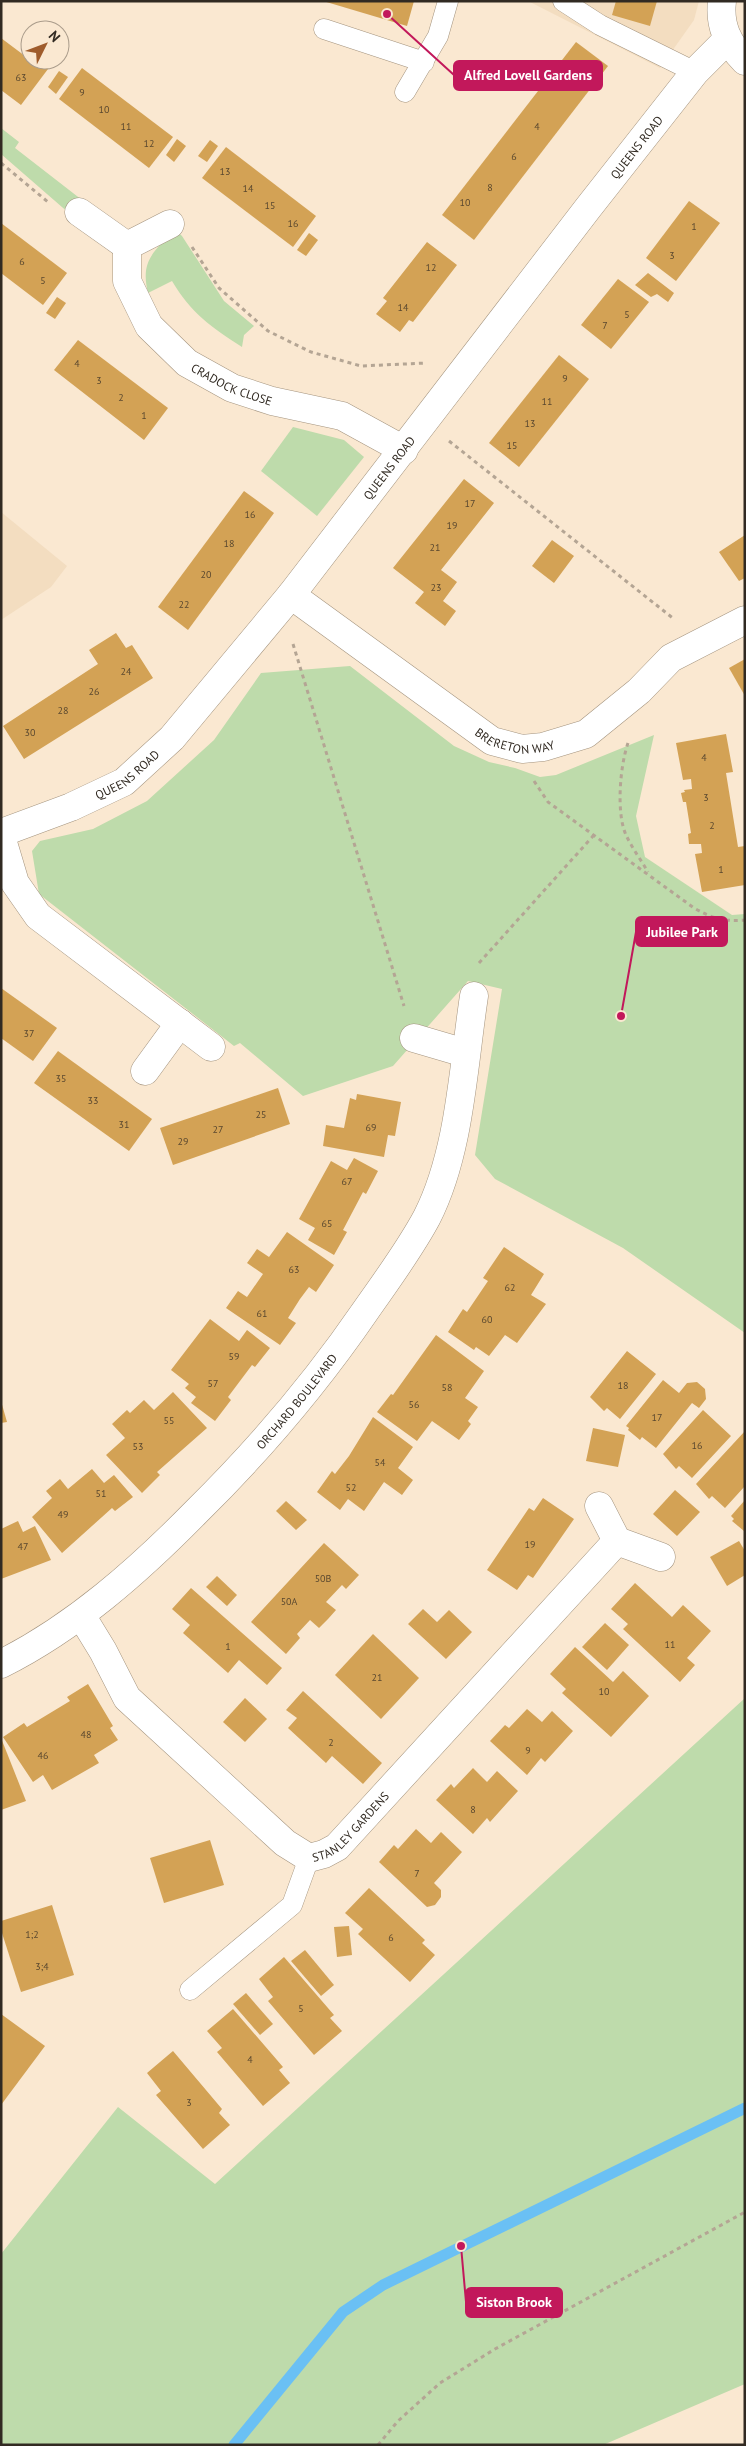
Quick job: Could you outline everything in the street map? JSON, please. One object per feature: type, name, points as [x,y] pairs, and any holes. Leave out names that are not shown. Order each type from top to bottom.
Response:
[{"type":"street","points":[[722,1],[720,16],[727,40],[745,61]]},
{"type":"street","name":"QUEENS ROAD","points":[[211,1047],[38,916],[15,883],[1,835],[71,807],[124,782],[172,738],[219,685],[426,422],[588,208],[695,72],[727,40]]},
{"type":"street","points":[[85,216],[127,246],[170,224]]},
{"type":"street","name":"CRADOCK CLOSE","points":[[127,246],[127,281],[149,326],[187,363],[232,388],[272,401],[342,416],[404,450]]},
{"type":"street","name":"BRERETON WAY","points":[[286,600],[492,741],[522,749],[543,747],[586,734],[639,691],[671,658],[745,620]]},
{"type":"street","name":"ORCHARD BOULEVARD","points":[[1,1664],[81,1615],[155,1554],[248,1461],[333,1358],[382,1288],[427,1216],[451,1153],[474,996]]},
{"type":"street","points":[[144,1071],[180,1023]]},
{"type":"street","points":[[414,1038],[465,1053]]},
{"type":"street","points":[[599,1506],[618,1541],[661,1557]]},
{"type":"street","name":"STANLEY GARDENS","points":[[81,1615],[103,1651],[127,1698],[285,1843],[308,1858],[324,1854],[337,1847],[618,1541]]},
{"type":"lane","points":[[405,92],[438,36],[448,1]]},
{"type":"lane","points":[[563,1],[600,25],[695,72]]},
{"type":"lane","points":[[324,29],[424,62]]},
{"type":"lane","points":[[190,1990],[292,1905],[308,1858]]},
{"type":"path","points":[[1,163],[68,219],[85,216]]},
{"type":"path","points":[[170,224],[179,228],[219,288],[268,331],[311,352],[361,366],[430,362]]},
{"type":"path","points":[[426,422],[702,641]]},
{"type":"path","points":[[286,600],[414,1038]]},
{"type":"path","points":[[639,691],[633,728],[624,757],[620,796],[625,834],[649,875]]},
{"type":"path","points":[[522,749],[532,778],[548,802],[709,917],[731,922],[745,920]]},
{"type":"path","points":[[474,968],[594,835]]},
{"type":"path","points":[[378,2445],[398,2421],[440,2383],[495,2348],[745,2212]]},
{"type":"shaded area","points":[[528,1],[699,1],[694,20],[660,68]]},
{"type":"shaded area","points":[[1,512],[67,566],[51,587],[1,620]]},
{"type":"green space","points":[[1,128],[19,142],[15,148],[82,200],[70,214],[1,154]]},
{"type":"green space","points":[[175,229],[182,236],[224,301],[254,326],[244,335],[242,347],[194,311],[172,281],[148,293],[146,282],[147,264],[155,251]]},
{"type":"green space","points":[[293,427],[344,440],[364,457],[317,516],[261,471]]},
{"type":"green space","points":[[350,666],[454,746],[489,762],[515,768],[540,777],[556,775],[654,735],[636,816],[645,857],[732,915],[745,914],[745,1333],[623,1248],[495,1179],[475,1155],[502,989],[468,981],[393,1066],[303,1096],[240,1043],[234,1046],[39,894],[32,851],[40,841],[93,829],[147,801],[214,740],[261,673]]},
{"type":"green space","points":[[745,1698],[745,2384],[603,2445],[1,2445],[1,2254],[118,2107],[215,2184]]},
{"type":"building","points":[[323,1],[414,1],[407,26]]},
{"type":"building","points":[[616,1],[657,1],[650,26],[612,15]]},
{"type":"building","points":[[1,38],[20,52],[20,70],[47,70],[21,105],[1,90]]},
{"type":"building","points":[[576,42],[608,66],[474,240],[442,215]]},
{"type":"building","points":[[82,68],[173,137],[149,168],[59,99]]},
{"type":"building","points":[[59,71],[68,77],[56,94],[48,87]]},
{"type":"building","points":[[177,139],[186,146],[174,162],[166,155]]},
{"type":"building","points":[[210,140],[218,146],[207,162],[198,156]]},
{"type":"building","points":[[226,147],[316,216],[293,247],[202,178]]},
{"type":"building","points":[[689,201],[720,223],[676,281],[646,258]]},
{"type":"building","points":[[1,223],[67,273],[43,305],[1,273]]},
{"type":"building","points":[[309,233],[318,240],[306,256],[297,250]]},
{"type":"building","points":[[427,242],[457,265],[413,322],[409,320],[400,332],[376,314],[387,301],[383,298]]},
{"type":"building","points":[[648,273],[674,293],[668,302],[657,294],[651,297],[635,285]]},
{"type":"building","points":[[618,279],[649,302],[611,349],[581,325]]},
{"type":"building","points":[[57,297],[66,303],[55,319],[46,313]]},
{"type":"building","points":[[78,340],[168,408],[144,440],[54,370]]},
{"type":"building","points":[[559,355],[589,379],[519,467],[489,443]]},
{"type":"building","points":[[464,479],[494,503],[441,570],[457,582],[443,601],[456,611],[445,626],[415,603],[424,592],[393,568]]},
{"type":"building","points":[[244,491],[274,513],[188,630],[158,607]]},
{"type":"building","points":[[745,535],[745,578],[739,581],[719,552]]},
{"type":"building","points":[[552,540],[574,556],[554,583],[532,566]]},
{"type":"building","points":[[116,633],[126,648],[132,645],[153,678],[24,759],[3,726],[98,664],[89,650]]},
{"type":"building","points":[[745,659],[745,696],[729,668]]},
{"type":"building","points":[[726,734],[733,772],[726,773],[738,847],[745,846],[745,885],[702,892],[695,854],[702,853],[701,844],[689,844],[688,834],[691,833],[686,802],[683,802],[681,793],[685,792],[684,790],[692,789],[691,779],[683,780],[676,743]]},
{"type":"building","points":[[1,988],[57,1028],[33,1061],[1,1038]]},
{"type":"building","points":[[58,1051],[152,1119],[129,1151],[34,1083]]},
{"type":"building","points":[[278,1088],[290,1124],[173,1165],[160,1128]]},
{"type":"building","points":[[357,1094],[401,1102],[395,1136],[388,1135],[384,1157],[323,1146],[326,1125],[344,1128],[350,1098],[356,1100]]},
{"type":"building","points":[[354,1158],[378,1171],[366,1194],[363,1192],[343,1230],[347,1232],[334,1255],[308,1240],[315,1228],[299,1219],[331,1161],[347,1170]]},
{"type":"building","points":[[287,1232],[334,1265],[316,1292],[309,1287],[300,1299],[288,1318],[296,1323],[280,1345],[226,1308],[238,1291],[247,1297],[263,1274],[247,1263],[257,1249],[269,1257]]},
{"type":"building","points":[[504,1247],[544,1274],[531,1295],[546,1304],[517,1343],[505,1335],[489,1356],[476,1347],[474,1350],[448,1332],[463,1309],[467,1312],[488,1281],[483,1278]]},
{"type":"building","points":[[210,1319],[239,1341],[247,1330],[270,1348],[255,1367],[252,1365],[228,1397],[231,1400],[215,1421],[191,1403],[196,1397],[185,1388],[189,1384],[171,1370]]},
{"type":"building","points":[[436,1335],[484,1371],[465,1398],[478,1407],[468,1421],[471,1424],[459,1440],[432,1421],[417,1441],[377,1412],[391,1394],[393,1395]]},
{"type":"building","points":[[627,1351],[656,1374],[620,1419],[607,1408],[604,1411],[590,1397]]},
{"type":"building","points":[[663,1380],[679,1393],[687,1383],[697,1382],[705,1389],[706,1399],[699,1408],[692,1403],[656,1448],[642,1437],[640,1440],[626,1426]]},
{"type":"building","points":[[173,1392],[207,1428],[157,1472],[160,1475],[142,1493],[106,1455],[125,1438],[112,1424],[127,1410],[130,1413],[144,1400],[154,1410]]},
{"type":"building","points":[[1,1401],[7,1422],[1,1423]]},
{"type":"building","points":[[703,1410],[731,1436],[692,1478],[679,1466],[676,1469],[663,1454]]},
{"type":"building","points":[[373,1417],[413,1447],[398,1468],[413,1480],[402,1495],[384,1482],[364,1511],[348,1499],[340,1510],[317,1492],[332,1471],[335,1474],[349,1456]]},
{"type":"building","points":[[593,1428],[625,1435],[618,1467],[586,1461]]},
{"type":"building","points":[[745,1431],[745,1486],[725,1508],[712,1496],[709,1499],[696,1484]]},
{"type":"building","points":[[92,1469],[104,1483],[114,1475],[133,1497],[115,1511],[112,1508],[62,1553],[32,1517],[52,1498],[46,1491],[60,1479],[68,1489]]},
{"type":"building","points":[[675,1490],[700,1512],[677,1536],[653,1514]]},
{"type":"building","points":[[543,1498],[574,1519],[533,1578],[528,1575],[517,1590],[487,1570],[529,1508],[534,1511]]},
{"type":"building","points":[[745,1500],[744,1531],[732,1521],[734,1519],[731,1516]]},
{"type":"building","points":[[286,1501],[307,1520],[296,1530],[276,1511]]},
{"type":"building","points":[[18,1521],[23,1532],[35,1526],[51,1560],[1,1579],[1,1529]]},
{"type":"building","points":[[739,1541],[745,1551],[745,1575],[727,1586],[710,1557]]},
{"type":"building","points":[[324,1543],[359,1575],[346,1589],[342,1585],[326,1602],[336,1610],[328,1619],[319,1628],[310,1620],[297,1634],[300,1638],[286,1654],[251,1622]]},
{"type":"building","points":[[217,1576],[237,1595],[227,1606],[206,1587]]},
{"type":"building","points":[[635,1583],[672,1617],[683,1605],[711,1631],[687,1658],[695,1665],[680,1682],[623,1629],[628,1624],[611,1609]]},
{"type":"building","points":[[191,1588],[282,1668],[267,1685],[239,1660],[228,1673],[183,1633],[190,1625],[172,1609]]},
{"type":"building","points":[[423,1609],[437,1622],[449,1610],[472,1632],[446,1659],[408,1624]]},
{"type":"building","points":[[605,1623],[629,1645],[607,1670],[582,1647]]},
{"type":"building","points":[[373,1634],[419,1678],[381,1719],[335,1675]]},
{"type":"building","points":[[575,1647],[613,1682],[623,1671],[649,1696],[611,1737],[562,1693],[566,1689],[550,1674]]},
{"type":"building","points":[[88,1684],[113,1726],[110,1728],[118,1740],[94,1755],[99,1763],[52,1790],[43,1775],[33,1782],[3,1737],[24,1723],[27,1727],[70,1701],[67,1697]]},
{"type":"building","points":[[303,1691],[382,1763],[363,1784],[332,1756],[326,1763],[288,1728],[297,1718],[286,1710]]},
{"type":"building","points":[[245,1698],[267,1719],[245,1742],[223,1722]]},
{"type":"building","points":[[527,1709],[542,1722],[552,1711],[573,1731],[545,1762],[541,1758],[527,1775],[490,1741],[505,1725],[509,1728]]},
{"type":"building","points":[[1,1738],[26,1801],[1,1810]]},
{"type":"building","points":[[473,1768],[487,1782],[497,1771],[518,1791],[490,1822],[487,1818],[473,1834],[436,1800],[451,1784],[454,1788]]},
{"type":"building","points":[[416,1829],[431,1843],[441,1832],[462,1852],[434,1883],[441,1890],[441,1897],[435,1905],[427,1907],[379,1862],[394,1845],[398,1849]]},
{"type":"building","points":[[210,1840],[224,1885],[164,1903],[150,1858]]},
{"type":"building","points":[[369,1888],[425,1940],[422,1943],[435,1955],[410,1982],[358,1934],[363,1929],[345,1913]]},
{"type":"building","points":[[52,1905],[74,1975],[21,1992],[1,1930],[1,1921]]},
{"type":"building","points":[[349,1926],[352,1955],[337,1957],[334,1927]]},
{"type":"building","points":[[305,1950],[334,1985],[321,1996],[291,1961]]},
{"type":"building","points":[[284,1957],[334,2015],[330,2018],[342,2031],[314,2055],[268,2001],[273,1997],[259,1979]]},
{"type":"building","points":[[246,1993],[273,2024],[260,2035],[233,2004]]},
{"type":"building","points":[[233,2009],[283,2067],[279,2070],[290,2083],[263,2106],[217,2052],[222,2048],[207,2031]]},
{"type":"building","points":[[1,2014],[45,2046],[1,2105]]},
{"type":"building","points":[[173,2051],[222,2109],[219,2113],[230,2125],[203,2149],[156,2095],[161,2091],[147,2073]]},
{"type":"waterway","points":[[234,2445],[343,2312],[383,2285],[745,2108]]},
{"type":"place","name":"Alfred Lovell Gardens","points":[[387,14]]},
{"type":"place","name":"Jubilee Park","points":[[621,1016]]},
{"type":"place","name":"Siston Brook","points":[[461,2246]]}]
